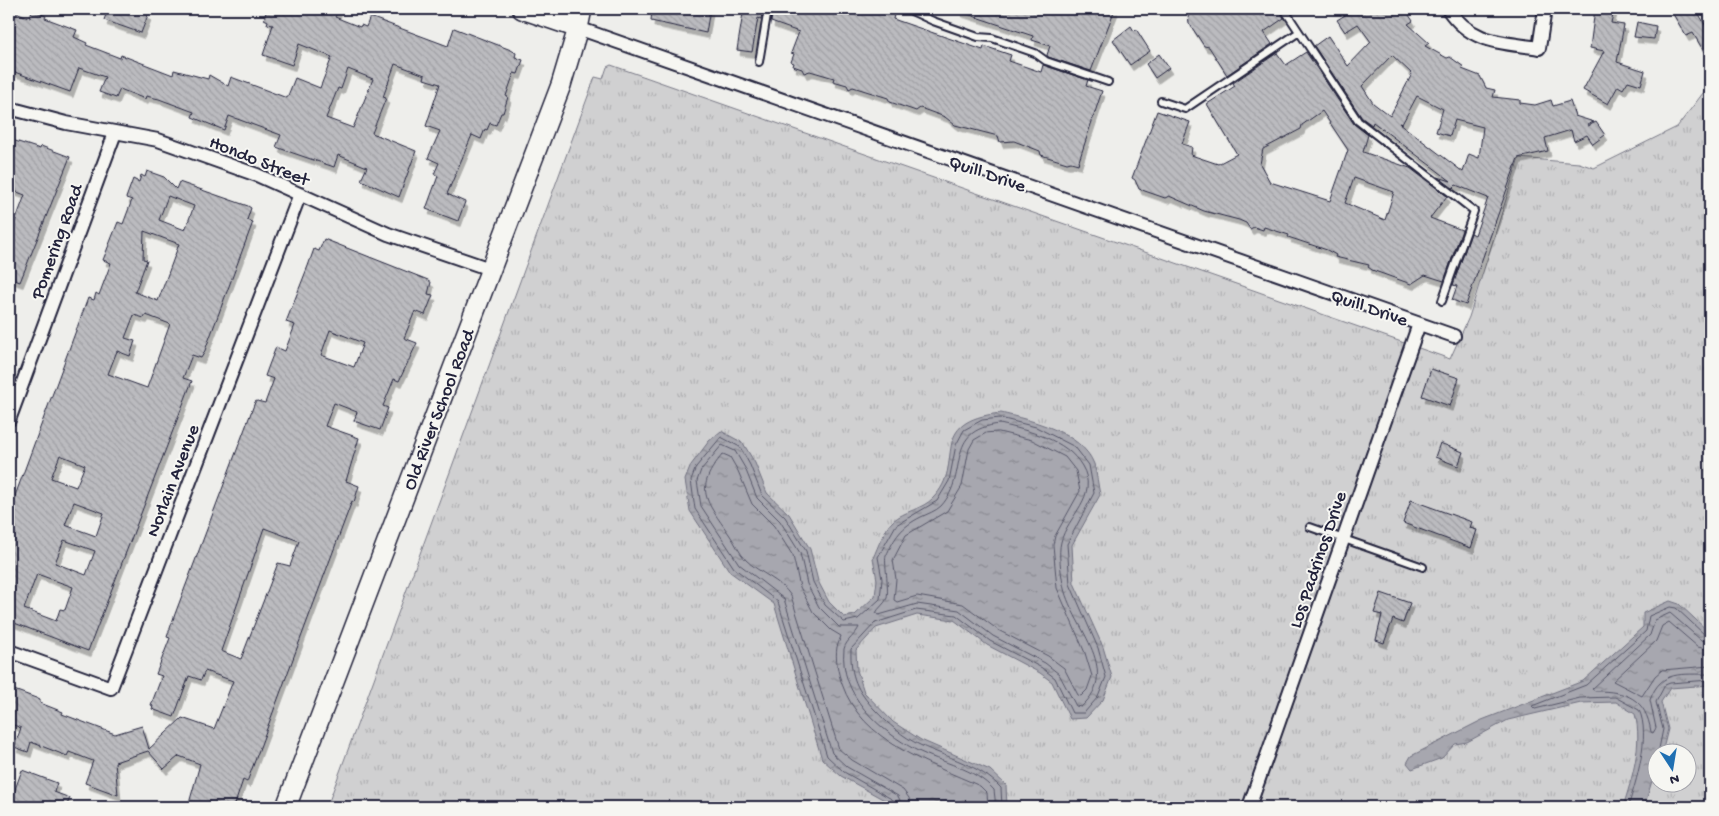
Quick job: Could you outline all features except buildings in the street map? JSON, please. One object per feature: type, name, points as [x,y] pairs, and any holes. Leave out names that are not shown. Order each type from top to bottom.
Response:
[{"type":"main road","name":"Quill Drive","points":[[522,9],[578,28]]},
{"type":"main road","name":"Old River School Road","points":[[286,807],[561,85],[582,9]]},
{"type":"street","points":[[1448,9],[1467,30],[1482,39],[1539,48],[1545,9]]},
{"type":"street","name":"Quill Drive","points":[[578,28],[1454,336]]},
{"type":"street","name":"Hondo Street","points":[[9,108],[116,133],[158,140],[257,175],[388,234],[490,269]]},
{"type":"street","name":"Pomering Road","points":[[9,420],[116,133]]},
{"type":"street","name":"Norlain Avenue","points":[[14,653],[111,688],[300,194]]},
{"type":"street","name":"Los Padrinos Drive","points":[[1249,807],[1419,324]]},
{"type":"lane","points":[[760,62],[768,9]]},
{"type":"lane","points":[[907,9],[933,21],[978,37],[992,38],[1035,53],[1046,61],[1108,82]]},
{"type":"lane","points":[[1284,9],[1358,121],[1474,211],[1442,301]]},
{"type":"lane","points":[[1161,100],[1185,109],[1299,32]]},
{"type":"lane","points":[[1310,527],[1423,567]]},
{"type":"green space","points":[[611,65],[1450,359],[1469,317],[1519,158],[1579,163],[1594,168],[1677,127],[1710,84],[1710,807],[327,807],[595,77],[603,79],[607,67]]},
{"type":"water","points":[[1001,413],[1026,419],[1067,436],[1088,453],[1094,464],[1100,495],[1072,545],[1074,583],[1103,647],[1112,677],[1103,700],[1086,718],[1070,719],[1052,682],[1040,673],[987,645],[954,620],[917,615],[876,628],[856,650],[857,670],[864,692],[893,722],[921,740],[990,770],[1006,785],[1007,807],[897,807],[841,776],[822,759],[774,604],[730,572],[690,511],[685,480],[691,465],[709,441],[721,431],[743,443],[755,463],[767,493],[789,514],[810,549],[818,581],[829,602],[844,617],[855,615],[875,596],[877,580],[873,558],[890,524],[902,515],[929,502],[943,485],[955,434],[963,425],[978,418]]},
{"type":"water","points":[[1670,601],[1679,604],[1710,633],[1710,685],[1670,688],[1661,702],[1668,729],[1664,744],[1646,744],[1646,794],[1648,794],[1644,807],[1623,807],[1635,761],[1638,737],[1635,714],[1616,702],[1581,703],[1508,720],[1467,742],[1455,744],[1442,758],[1412,769],[1407,763],[1411,756],[1482,720],[1583,681],[1643,627],[1643,613]]}]
